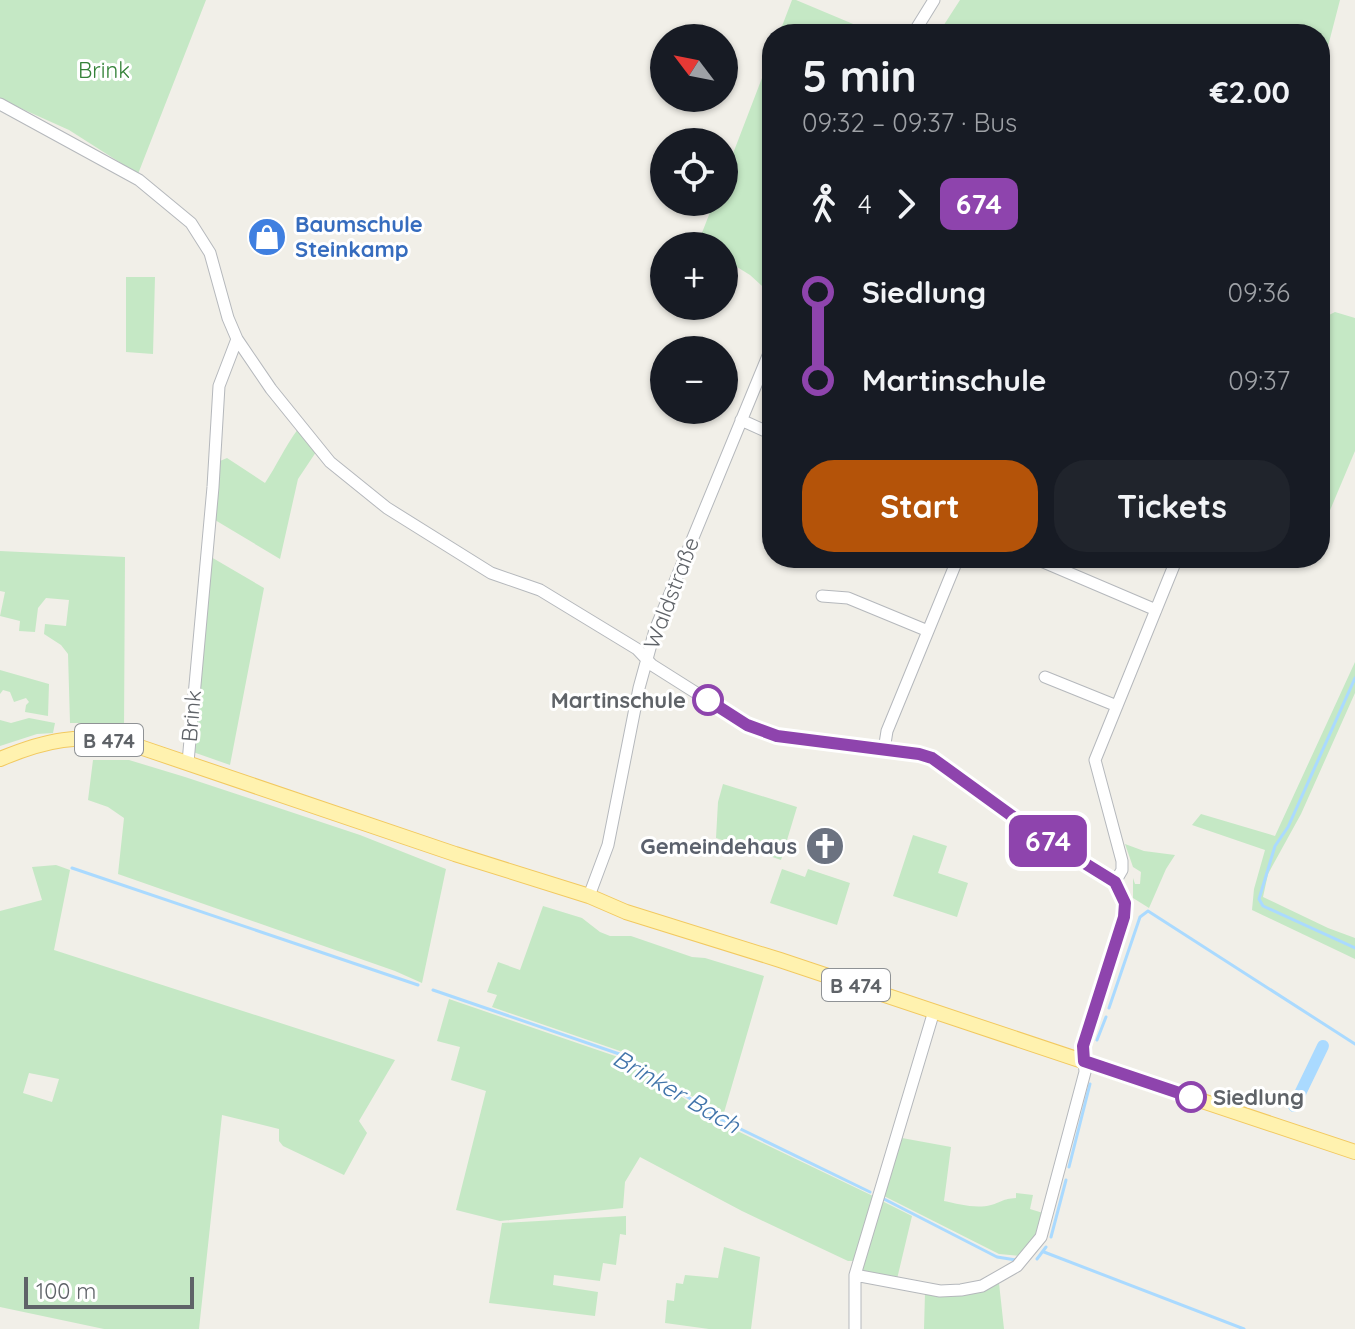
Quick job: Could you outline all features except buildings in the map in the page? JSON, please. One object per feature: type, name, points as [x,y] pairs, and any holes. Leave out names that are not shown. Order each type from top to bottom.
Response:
[{"type":"main road","name":"B 474","points":[[0,759],[46,742],[84,737],[128,743],[589,896],[626,912],[1355,1152]]},
{"type":"street","points":[[919,24],[934,0]]},
{"type":"street","points":[[0,104],[139,180],[191,223],[210,253],[237,339],[288,412],[330,462],[387,508],[491,573],[540,590],[637,649],[652,665],[756,729],[777,736],[919,754],[938,761],[1034,832],[1115,882],[1125,903],[1124,917],[1083,1046],[1085,1072],[1041,1237],[1017,1266],[982,1286],[940,1291],[855,1275]]},
{"type":"street","name":"Brink","points":[[188,762],[215,472],[219,386],[237,339]]},
{"type":"street","name":"Waldstraße","points":[[589,896],[608,845],[647,658],[667,597],[762,370]]},
{"type":"street","points":[[741,420],[762,429]]},
{"type":"street","points":[[884,750],[887,731],[954,568]]},
{"type":"street","points":[[1057,568],[1156,610]]},
{"type":"street","points":[[1115,882],[1122,870],[1122,861],[1095,760],[1173,568]]},
{"type":"street","points":[[822,596],[848,598],[928,631]]},
{"type":"street","points":[[1045,677],[1117,706]]},
{"type":"street","points":[[855,1329],[855,1275],[934,1011]]},
{"type":"green space","name":"Brink","points":[[0,0],[206,0],[138,174],[69,130],[0,99]]},
{"type":"green space","points":[[792,0],[796,0],[853,24],[783,24]]},
{"type":"green space","points":[[960,0],[1340,0],[1330,38],[1330,24],[944,24]]},
{"type":"green space","points":[[762,78],[762,286],[738,268],[738,232],[702,232],[709,216],[738,216],[738,141]]},
{"type":"green space","points":[[126,277],[155,277],[153,354],[126,352]]},
{"type":"green space","points":[[1335,312],[1355,318],[1355,451],[1330,510],[1330,314]]},
{"type":"green space","points":[[298,429],[316,452],[298,479],[280,559],[215,520],[220,461],[227,458],[265,483]]},
{"type":"green space","points":[[0,551],[125,557],[124,730],[103,723],[70,723],[68,654],[61,645],[44,634],[45,624],[66,626],[69,600],[46,598],[38,608],[35,632],[19,631],[20,621],[0,616],[5,592],[0,591]]},
{"type":"green space","points":[[211,557],[264,588],[230,765],[193,752]]},
{"type":"green space","points":[[1355,662],[1355,693],[1301,814],[1268,874],[1263,897],[1355,938],[1355,959],[1252,910],[1254,889],[1265,850],[1192,825],[1201,814],[1275,836]]},
{"type":"green space","points":[[0,670],[49,684],[48,716],[25,712],[29,702],[26,698],[14,702],[10,692],[3,690],[0,694]]},
{"type":"green space","points":[[29,718],[55,723],[53,733],[37,734],[0,746],[0,720],[11,723]]},
{"type":"green space","points":[[93,760],[129,760],[185,777],[360,835],[446,869],[422,983],[118,874],[124,818],[108,807],[88,800]]},
{"type":"green space","points":[[723,784],[797,807],[781,860],[716,838],[718,802]]},
{"type":"green space","points":[[913,835],[947,846],[938,873],[968,883],[957,917],[893,896]]},
{"type":"green space","points":[[1125,844],[1144,851],[1175,855],[1149,908],[1133,898],[1133,878],[1135,884],[1140,884],[1141,872],[1133,867]]},
{"type":"green space","points":[[56,865],[70,870],[54,950],[395,1060],[359,1121],[367,1133],[344,1175],[283,1146],[279,1141],[279,1129],[222,1115],[199,1329],[104,1329],[0,1307],[0,911],[42,900],[32,867]],"holes":[[[29,1073],[59,1079],[52,1102],[23,1093]]]},
{"type":"green space","points":[[782,869],[805,877],[808,869],[850,883],[837,925],[770,903]]},
{"type":"green space","points":[[543,906],[582,918],[610,936],[631,936],[692,957],[764,976],[723,1116],[620,1051],[492,1007],[497,995],[487,992],[498,962],[520,970]]},
{"type":"green space","points":[[449,999],[621,1058],[727,1126],[873,1196],[854,1261],[848,1261],[742,1211],[640,1157],[625,1182],[623,1208],[500,1221],[456,1210],[486,1091],[451,1080],[460,1047],[437,1041]]},
{"type":"green space","points":[[902,1138],[951,1147],[944,1201],[985,1206],[1016,1198],[1016,1193],[1033,1195],[1030,1209],[1043,1213],[1037,1236],[1022,1256],[999,1254],[884,1196]]},
{"type":"green space","points":[[882,1201],[912,1216],[897,1279],[861,1272]]},
{"type":"green space","points":[[626,1216],[626,1235],[620,1234],[616,1265],[603,1263],[600,1281],[554,1275],[553,1285],[598,1292],[595,1316],[489,1303],[502,1223]]},
{"type":"green space","points":[[724,1247],[760,1257],[751,1329],[709,1329],[665,1323],[667,1300],[674,1301],[676,1283],[683,1284],[685,1275],[718,1278]]},
{"type":"green space","points":[[999,1283],[1004,1329],[924,1329],[925,1293],[980,1291]]},
{"type":"waterway","points":[[1355,678],[1288,827],[1275,846],[1259,899],[1263,906],[1355,948]]},
{"type":"waterway","name":"Brinker Bach","points":[[72,868],[418,985]]},
{"type":"waterway","name":"Brinker Bach","points":[[1109,1008],[1140,917],[1148,911],[1355,1044]]},
{"type":"waterway","name":"Brinker Bach","points":[[433,990],[628,1057],[722,1120],[870,1192]]},
{"type":"waterway","name":"Brinker Bach","points":[[1097,1040],[1106,1017]]},
{"type":"waterway","points":[[1294,1106],[1323,1046]]},
{"type":"waterway","name":"Brinker Bach","points":[[1069,1167],[1090,1084]]},
{"type":"waterway","name":"Brinker Bach","points":[[1051,1237],[1066,1180]]},
{"type":"waterway","name":"Brinker Bach","points":[[884,1199],[997,1257],[1016,1260]]},
{"type":"waterway","name":"Brinker Bach","points":[[1037,1259],[1046,1247]]},
{"type":"waterway","points":[[1044,1252],[1244,1329]]},
{"type":"bus line","name":"674","points":[[708,700],[747,725],[777,736],[932,758],[1034,832],[1115,882],[1125,903],[1124,917],[1083,1046],[1084,1061],[1191,1097]]},
{"type":"place","name":"Baumschule Steinkamp","points":[[267,237]]},
{"type":"place","name":"Martinschule","points":[[708,700]]},
{"type":"place","name":"Gemeindehaus","points":[[825,846]]},
{"type":"place","name":"Siedlung","points":[[1191,1097]]}]
